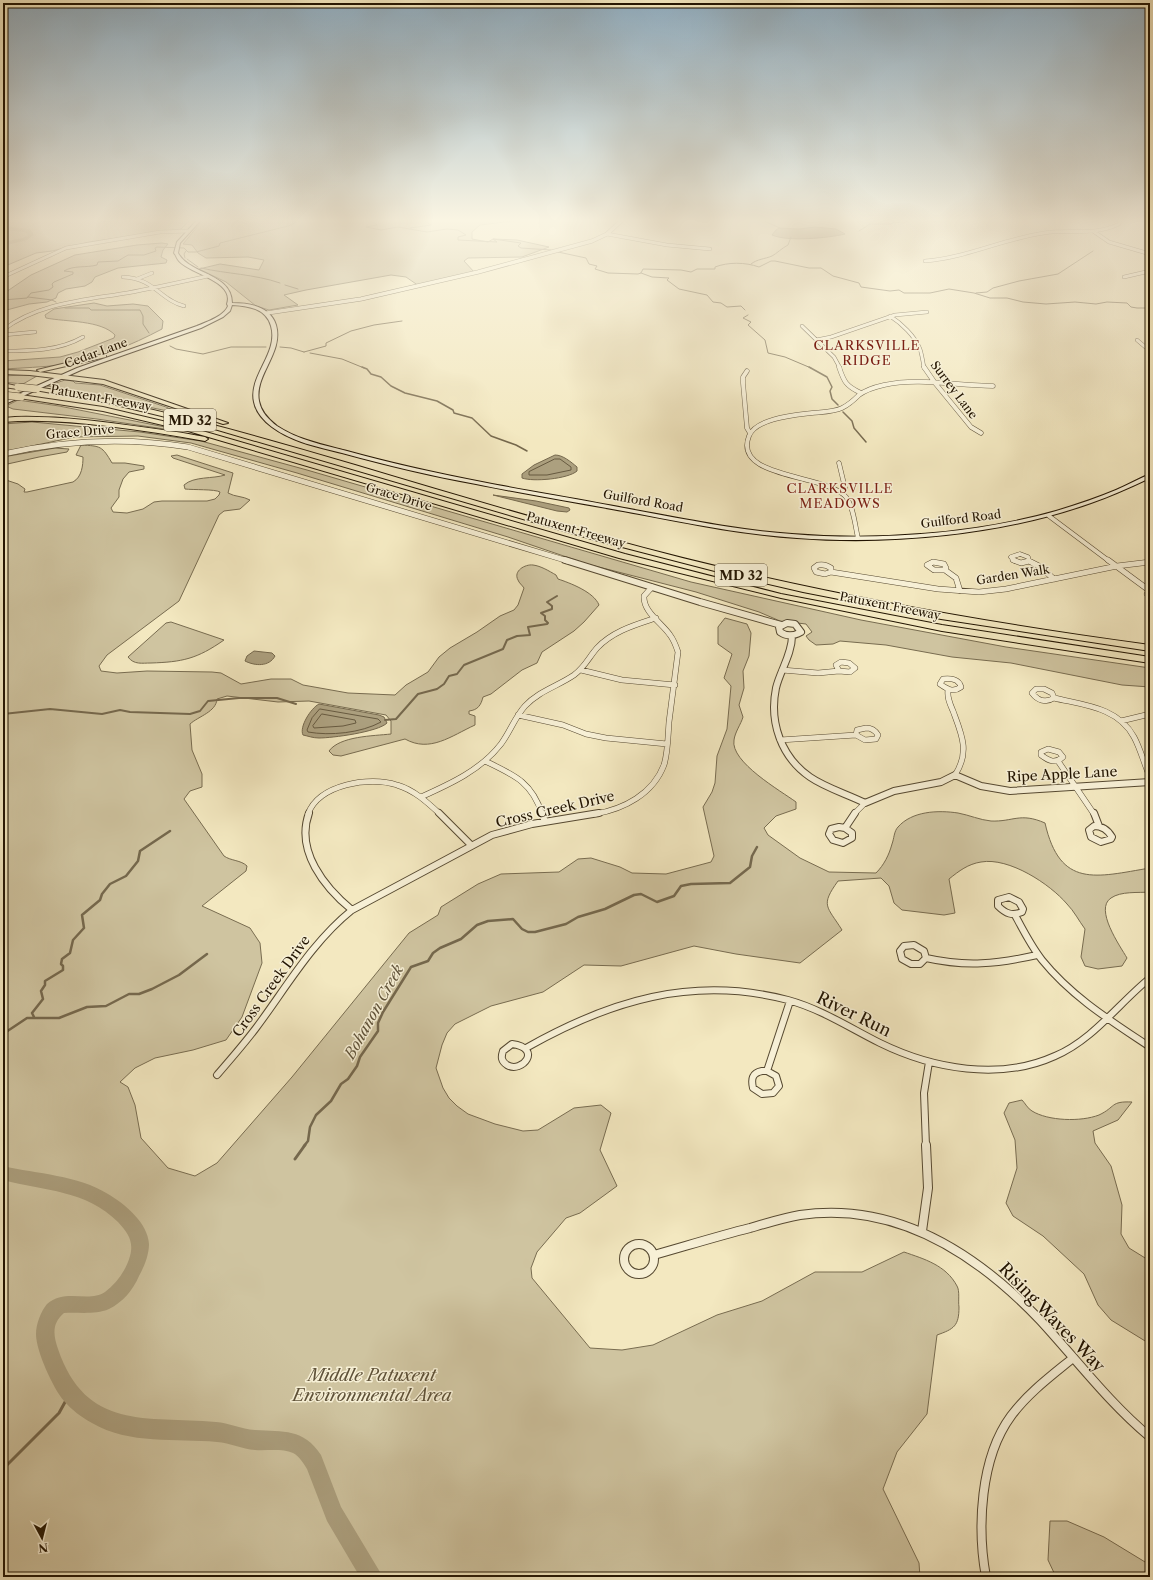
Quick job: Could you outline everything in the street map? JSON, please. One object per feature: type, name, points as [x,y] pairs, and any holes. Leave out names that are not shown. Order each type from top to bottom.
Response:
[{"type":"highway","points":[[3,372],[54,368],[104,356]]},
{"type":"highway","points":[[81,369],[75,375],[84,379]]},
{"type":"highway","points":[[3,372],[62,376],[122,386],[340,463]]},
{"type":"highway","name":"Patuxent Freeway","points":[[3,385],[115,402],[167,414],[598,538],[748,577],[838,597],[951,618],[1150,648]]},
{"type":"highway","name":"Patuxent Freeway","points":[[3,396],[21,397],[103,409],[176,425],[622,556],[781,596],[942,628],[1150,660]]},
{"type":"highway","points":[[3,412],[160,431],[217,442],[403,491]]},
{"type":"highway","points":[[3,420],[40,418],[82,422]]},
{"type":"main road","points":[[227,311],[230,307],[229,294]]},
{"type":"main road","points":[[229,304],[248,307],[267,313]]},
{"type":"main road","name":"Cedar Lane","points":[[3,396],[52,375],[197,325],[217,314],[229,304]]},
{"type":"main road","points":[[227,311],[248,307]]},
{"type":"main road","name":"Cedar Lane","points":[[3,403],[62,376],[199,327],[216,319],[227,311]]},
{"type":"main road","name":"Guilford Road","points":[[267,313],[274,324],[276,337],[258,387],[256,401],[262,413],[269,421],[278,428],[314,444],[398,466],[484,484],[763,533],[809,537],[858,538],[945,533],[1008,524],[1049,516],[1104,498],[1150,476]]},
{"type":"street","points":[[3,330],[20,317],[41,310],[126,294]]},
{"type":"street","points":[[163,294],[175,303],[184,306]]},
{"type":"street","points":[[267,313],[350,301],[384,294]]},
{"type":"street","points":[[816,340],[835,336],[890,316],[904,313],[927,312]]},
{"type":"street","name":"Surrey Lane","points":[[890,316],[900,322],[915,340],[921,351],[924,368],[935,383],[971,427],[981,433]]},
{"type":"street","points":[[802,326],[835,358],[843,381],[850,388],[861,393]]},
{"type":"street","points":[[3,335],[35,332]]},
{"type":"street","points":[[3,352],[44,349],[73,342],[83,337]]},
{"type":"street","points":[[1137,340],[1150,351]]},
{"type":"street","points":[[747,371],[743,377],[743,383],[747,428],[750,433]]},
{"type":"street","points":[[858,538],[848,501],[842,493],[823,483],[773,471],[754,463],[748,450],[748,438],[750,433],[760,426],[777,418],[841,408],[861,393],[890,384],[935,383],[993,386]]},
{"type":"street","name":"Grace Drive","points":[[3,454],[54,444],[99,440],[150,441],[188,447],[468,529],[652,587],[781,625],[791,624],[800,627],[801,632],[792,636]]},
{"type":"street","points":[[839,464],[845,488],[842,493]]},
{"type":"street","points":[[1049,516],[1150,591],[1147,594],[1150,597]]},
{"type":"street","points":[[1029,561],[1039,566],[1054,579]]},
{"type":"street","name":"Garden Walk","points":[[831,572],[960,591],[979,592],[998,590],[1117,566],[1150,562]]},
{"type":"street","points":[[945,570],[956,578],[960,591]]},
{"type":"street","name":"Cross Creek Drive","points":[[217,1075],[255,1030],[321,939],[336,923],[352,910],[471,845],[500,833],[545,822],[592,816],[618,808],[633,801],[646,792],[659,777],[664,764],[678,658],[676,646],[671,635],[645,607],[644,595],[652,587]]},
{"type":"street","points":[[421,797],[458,780],[485,761],[501,744],[518,715],[530,701],[539,694],[581,670],[588,663],[596,649],[612,635],[631,626],[656,618]]},
{"type":"street","points":[[781,625],[779,629],[780,632],[792,636],[792,642],[782,670],[774,704],[775,724],[780,740],[789,758],[804,773],[821,783],[866,803]]},
{"type":"street","points":[[581,670],[622,680],[675,685]]},
{"type":"street","points":[[782,670],[821,673],[839,671]]},
{"type":"street","points":[[845,828],[857,810],[866,803],[894,791],[941,782],[955,775],[962,766],[964,748],[961,734],[947,698],[948,690]]},
{"type":"street","points":[[1054,698],[1092,706],[1121,721],[1133,736],[1150,777]]},
{"type":"street","points":[[1121,721],[1150,714]]},
{"type":"street","points":[[518,715],[558,724],[599,737],[666,744]]},
{"type":"street","points":[[780,740],[856,734]]},
{"type":"street","points":[[485,761],[501,768],[518,778],[526,785],[538,801],[545,822]]},
{"type":"street","points":[[1058,761],[1094,813],[1099,826]]},
{"type":"street","name":"Ripe Apple Lane","points":[[955,775],[981,786],[1010,791],[1150,782]]},
{"type":"street","points":[[352,910],[329,890],[313,865],[304,830],[307,814],[326,794],[336,788],[355,782],[368,780],[386,782],[410,789],[421,797],[471,845]]},
{"type":"street","points":[[1015,915],[1037,954],[1055,976],[1074,995],[1150,1047]]},
{"type":"street","points":[[926,958],[952,964],[974,965],[999,963],[1037,954]]},
{"type":"street","name":"River Run","points":[[526,1048],[583,1017],[609,1007],[644,997],[681,992],[720,990],[759,993],[790,1001],[826,1014],[897,1051],[929,1062],[953,1067],[982,1069],[1012,1068],[1040,1062],[1065,1052],[1077,1044],[1133,990],[1150,978]]},
{"type":"street","points":[[768,1071],[790,1001]]},
{"type":"street","points":[[922,1231],[927,1210],[928,1186],[922,1103],[929,1062]]},
{"type":"street","name":"Rising Waves Way","points":[[654,1255],[782,1219],[819,1214],[862,1216],[887,1220],[922,1231],[964,1254],[996,1277],[1019,1299],[1125,1414],[1150,1437]]},
{"type":"street","points":[[986,1577],[981,1545],[982,1504],[994,1450],[1004,1426],[1020,1405],[1037,1387],[1073,1358]]},
{"type":"green space","points":[[3,294],[58,294],[56,298],[47,302],[29,304],[3,311]]},
{"type":"green space","points":[[241,294],[290,294],[284,295],[298,305],[269,310],[256,306]]},
{"type":"green space","points":[[94,303],[107,306],[133,304],[148,306],[163,321],[162,329],[126,346],[87,360],[61,365],[3,369],[3,361],[60,357],[78,352],[114,338],[115,335],[109,330],[92,324],[46,318],[45,315],[54,309]]},
{"type":"green space","points":[[3,376],[37,376],[23,384],[3,382]]},
{"type":"green space","points":[[65,380],[73,381],[75,383],[100,385],[166,407],[182,414],[47,386]]},
{"type":"green space","points":[[18,400],[59,406],[175,429],[171,430],[13,409],[6,406]]},
{"type":"green space","points":[[32,422],[140,432],[201,441],[307,470],[691,582],[861,620],[1006,647],[1150,668],[1150,687],[1122,685],[1011,663],[952,657],[886,645],[840,641],[833,644],[816,645],[806,636],[812,632],[806,624],[780,621],[759,612],[696,592],[587,564],[508,537],[297,473],[191,443],[138,436],[75,437],[3,452],[3,449],[7,446],[3,444],[3,424]]},
{"type":"green space","name":"Middle Patuxent Environmental Area","points":[[81,445],[100,448],[106,453],[112,463],[125,463],[144,466],[144,469],[129,472],[123,479],[119,490],[119,497],[111,508],[113,512],[127,513],[143,509],[154,502],[207,501],[215,499],[220,492],[185,489],[184,485],[193,480],[225,475],[173,458],[171,456],[177,455],[233,473],[228,493],[250,500],[240,509],[224,511],[219,515],[179,601],[107,655],[99,666],[101,671],[117,673],[147,671],[212,672],[221,673],[241,684],[271,679],[291,679],[303,685],[348,693],[395,695],[406,685],[428,672],[439,657],[450,648],[500,616],[514,610],[518,605],[524,588],[517,577],[518,571],[523,567],[533,565],[545,569],[556,575],[558,579],[587,592],[599,605],[574,631],[542,652],[537,663],[522,670],[491,694],[483,697],[479,707],[475,710],[469,711],[469,714],[475,716],[475,725],[449,738],[432,744],[414,743],[405,739],[341,756],[333,755],[329,751],[341,742],[366,736],[391,734],[391,721],[386,715],[309,701],[278,702],[227,696],[217,699],[214,707],[210,711],[190,724],[192,750],[202,774],[202,787],[190,791],[184,799],[224,856],[247,866],[246,871],[202,906],[250,928],[260,943],[262,963],[242,1017],[226,1040],[193,1050],[155,1058],[135,1068],[120,1082],[128,1087],[135,1105],[141,1138],[168,1168],[195,1176],[217,1163],[292,1077],[409,933],[438,915],[441,907],[478,884],[501,874],[559,872],[578,859],[591,858],[620,867],[632,873],[666,874],[711,862],[714,856],[703,807],[712,792],[715,783],[717,756],[727,729],[731,686],[724,678],[732,654],[718,644],[718,627],[725,618],[747,624],[751,633],[749,656],[743,671],[744,688],[739,705],[743,717],[734,740],[735,749],[740,757],[758,775],[796,802],[796,809],[776,816],[764,828],[768,835],[800,858],[829,872],[876,873],[888,856],[898,827],[910,818],[918,815],[942,812],[958,813],[991,821],[1029,818],[1045,823],[1052,844],[1060,859],[1071,869],[1083,874],[1113,874],[1150,868],[1150,892],[1120,894],[1115,896],[1107,903],[1105,910],[1114,937],[1127,958],[1122,966],[1098,969],[1085,966],[1081,957],[1085,929],[1060,896],[1040,881],[1016,868],[1004,864],[981,862],[968,866],[949,879],[955,913],[944,915],[902,910],[894,903],[889,886],[881,878],[838,881],[832,889],[827,901],[829,911],[842,930],[800,963],[736,954],[694,946],[621,966],[584,965],[543,992],[491,1006],[455,1024],[447,1033],[442,1045],[436,1068],[443,1088],[449,1098],[468,1114],[495,1124],[523,1131],[538,1130],[574,1108],[601,1105],[611,1113],[600,1150],[617,1186],[580,1213],[566,1218],[537,1252],[531,1268],[532,1278],[590,1348],[622,1350],[653,1345],[717,1315],[762,1301],[815,1272],[862,1272],[904,1252],[934,1264],[947,1273],[957,1286],[958,1291],[959,1313],[957,1323],[948,1331],[937,1335],[927,1414],[897,1452],[883,1489],[919,1563],[920,1577],[3,1577],[3,479],[18,484],[25,489],[24,492],[73,482],[80,474],[82,467],[83,457],[76,455]]},
{"type":"green space","points":[[55,448],[69,449],[67,452],[3,465],[3,457]]},
{"type":"green space","points":[[171,622],[224,640],[197,655],[172,662],[141,663],[130,660],[128,657],[166,623]]},
{"type":"green space","points":[[1022,1100],[1031,1110],[1055,1119],[1083,1119],[1099,1115],[1120,1102],[1132,1102],[1118,1120],[1093,1131],[1095,1143],[1111,1166],[1122,1205],[1121,1234],[1129,1248],[1150,1261],[1150,1344],[1111,1320],[1098,1305],[1084,1274],[1043,1236],[1013,1216],[1006,1203],[1017,1168],[1015,1140],[1004,1113],[1009,1103]]},
{"type":"green space","points":[[1050,1521],[1067,1521],[1104,1537],[1150,1565],[1150,1577],[1056,1577],[1048,1560]]},
{"type":"water","points":[[555,455],[564,457],[570,461],[577,467],[577,471],[573,474],[559,478],[534,480],[522,478],[522,474],[534,465]]},
{"type":"water","points":[[493,495],[536,501],[569,508],[570,510],[567,512],[557,511]]},
{"type":"water","points":[[254,651],[272,653],[275,656],[266,664],[257,665],[245,661],[247,656]]},
{"type":"water","points":[[319,704],[379,715],[384,717],[387,723],[365,732],[344,736],[319,738],[303,735],[302,732],[306,718]]},
{"type":"waterway","points":[[3,300],[27,298],[30,294]]},
{"type":"waterway","points":[[701,294],[707,295],[713,302],[721,303],[727,307],[741,306],[745,310]]},
{"type":"waterway","points":[[976,294],[990,298],[1007,298],[1023,302],[1046,304],[1075,302],[1096,304],[1107,302],[1127,303],[1131,307],[1137,308],[1150,308]]},
{"type":"waterway","points":[[28,297],[52,300],[56,302]]},
{"type":"waterway","points":[[65,308],[89,308],[91,310],[140,310],[143,316],[143,324],[149,333]]},
{"type":"waterway","points":[[748,315],[743,318],[751,322],[748,325],[765,340],[768,353],[785,357],[810,368]]},
{"type":"waterway","points":[[280,347],[291,348],[304,352],[326,346],[326,343],[351,331],[374,325],[402,321]]},
{"type":"waterway","points":[[170,346],[176,349],[203,354],[231,347],[266,347]]},
{"type":"waterway","points":[[310,353],[342,359],[364,368]]},
{"type":"waterway","points":[[362,367],[367,369],[371,374],[381,377],[391,386],[405,393],[437,401],[453,410],[454,413],[472,418],[491,436],[516,445],[527,451]]},
{"type":"waterway","points":[[810,368],[827,377],[832,387],[830,391],[832,399],[838,405]]},
{"type":"waterway","points":[[843,412],[852,421],[854,428],[866,442]]},
{"type":"waterway","points":[[385,720],[396,719],[418,694],[437,689],[444,684],[449,676],[457,674],[464,665],[503,649],[507,640],[517,636],[530,635],[528,627],[547,624],[548,623],[545,620],[545,616],[541,613],[552,609],[552,606],[547,602],[557,596]]},
{"type":"waterway","points":[[3,714],[50,709],[102,714],[120,710],[130,712],[190,714],[200,711],[208,701],[239,698],[277,698],[296,704]]},
{"type":"waterway","points":[[34,1017],[32,1013],[43,999],[41,991],[45,985],[45,981],[63,970],[63,966],[61,964],[62,959],[70,953],[73,940],[84,928],[82,915],[100,900],[102,894],[110,884],[126,876],[138,861],[140,851],[170,831]]},
{"type":"waterway","name":"Bohanon Creek","points":[[304,1146],[308,1141],[310,1127],[316,1115],[331,1101],[341,1084],[348,1079],[357,1066],[360,1057],[378,1031],[378,1023],[383,1012],[411,967],[428,961],[433,953],[440,948],[461,939],[477,925],[488,921],[513,919],[522,929],[528,932],[535,932],[566,924],[578,917],[605,909],[634,895],[641,894],[657,902],[674,896],[681,886],[691,884],[730,883],[750,867],[752,856],[757,847]]},
{"type":"waterway","points":[[3,1034],[27,1018],[59,1018],[87,1007],[106,1006],[129,994],[139,994],[152,989],[179,975],[207,954]]},
{"type":"waterway","name":"Bohanon Creek","points":[[295,1159],[305,1145]]},
{"type":"waterway","points":[[3,1173],[71,1187],[101,1199],[116,1209],[130,1223],[139,1237],[140,1249],[135,1267],[125,1285],[115,1295],[103,1303],[71,1304],[57,1307],[49,1317],[45,1334],[48,1348],[63,1382],[71,1394],[85,1408],[101,1418],[119,1424],[158,1430],[216,1432],[254,1440],[286,1441],[303,1448],[314,1462],[334,1514],[347,1538],[372,1577]]},
{"type":"waterway","points":[[3,1469],[59,1413],[70,1393]]},
{"type":"district","name":"CLARKSVILLE RIDGE","points":[[867,352]]},
{"type":"district","name":"CLARKSVILLE MEADOWS","points":[[840,496]]}]
